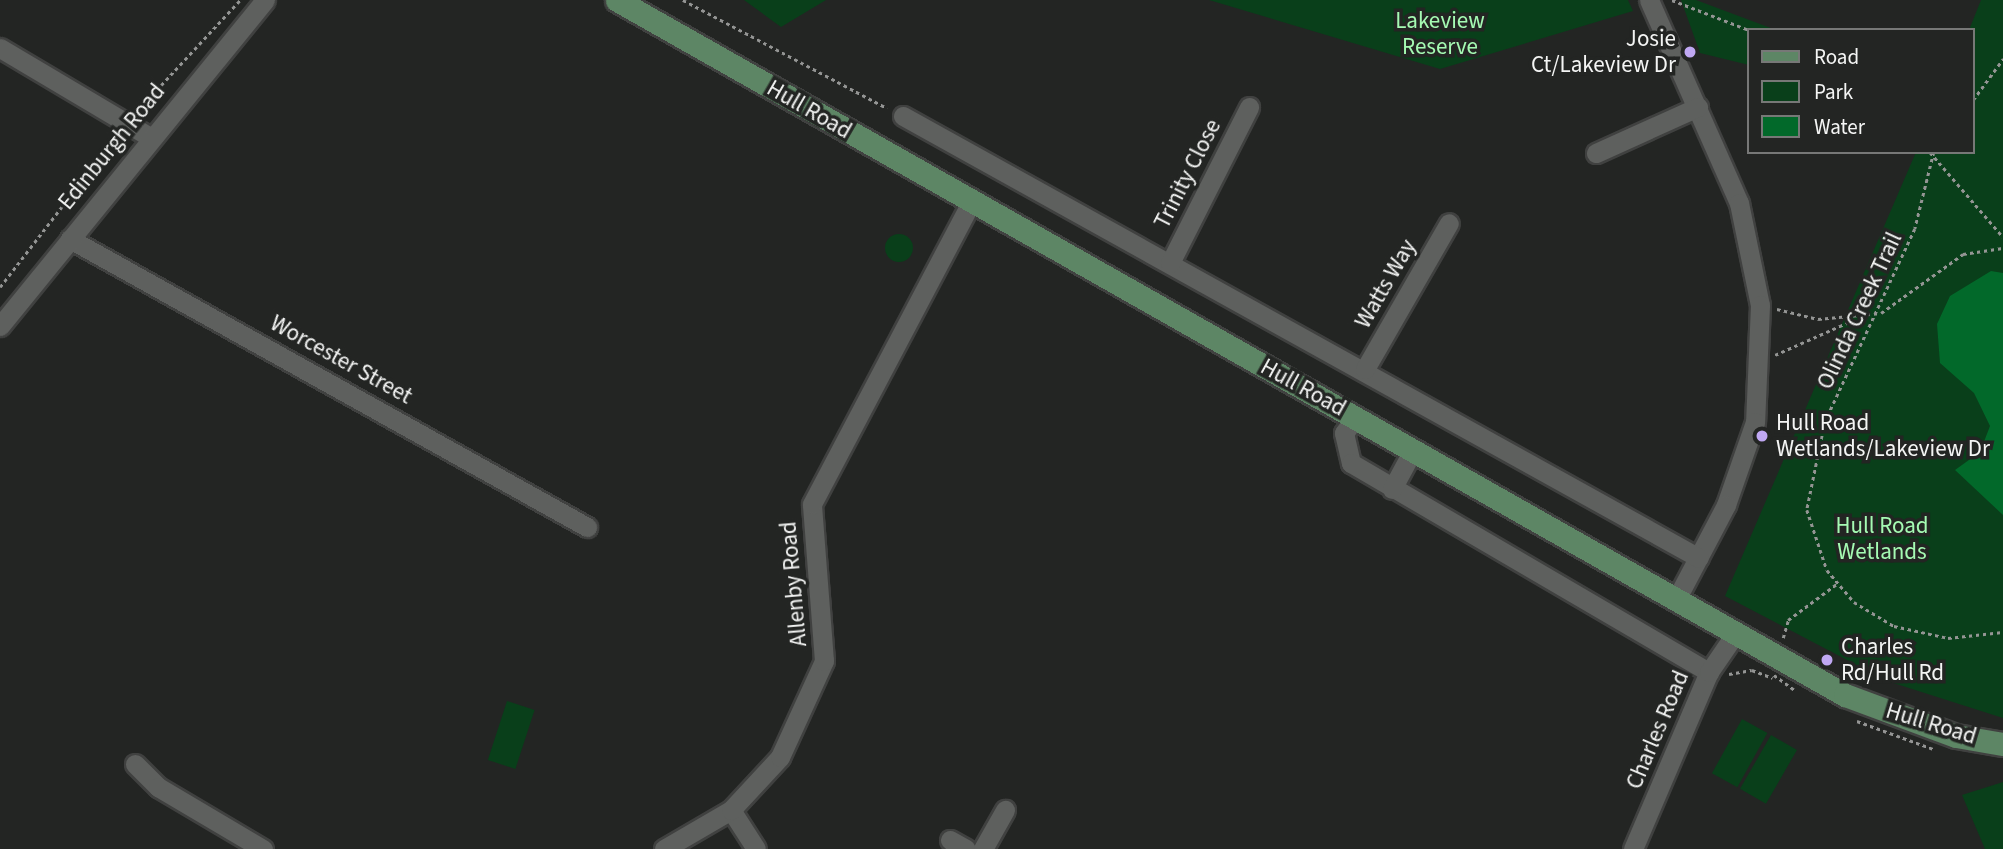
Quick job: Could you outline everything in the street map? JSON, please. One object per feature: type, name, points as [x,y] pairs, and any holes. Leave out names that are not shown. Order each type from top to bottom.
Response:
[{"type":"main road","name":"Hull Road","points":[[617,0],[1735,634],[1775,668],[1904,719],[2003,744]]},
{"type":"street","name":"Edinburgh Road","points":[[0,326],[150,137],[265,0]]},
{"type":"street","points":[[1649,0],[1739,203],[1760,305],[1761,358],[1745,457],[1699,558],[1676,600]]},
{"type":"street","points":[[0,48],[150,137]]},
{"type":"street","name":"Trinity Close","points":[[1170,263],[1250,107]]},
{"type":"street","points":[[1596,153],[1698,107]]},
{"type":"street","name":"Hull Road","points":[[903,116],[1365,369],[1699,558]]},
{"type":"street","name":"Allenby Road","points":[[664,849],[731,810],[780,757],[824,661],[812,505],[822,479],[971,202]]},
{"type":"street","name":"Watts Way","points":[[1365,369],[1448,223]]},
{"type":"street","name":"Worcester Street","points":[[69,240],[587,527]]},
{"type":"street","points":[[1356,417],[1344,433],[1345,455],[1392,489],[1709,672]]},
{"type":"street","points":[[1392,489],[1413,450]]},
{"type":"street","name":"Charles Road","points":[[1633,849],[1709,672],[1735,634]]},
{"type":"street","points":[[135,764],[158,787],[262,849]]},
{"type":"street","points":[[731,810],[756,849]]},
{"type":"street","points":[[983,849],[1005,810]]},
{"type":"path","points":[[0,287],[126,123],[240,0]]},
{"type":"path","points":[[683,0],[903,116]]},
{"type":"path","points":[[1672,0],[1748,30]]},
{"type":"path","points":[[1975,97],[2003,59]]},
{"type":"path","name":"Olinda Creek Trail","points":[[1838,583],[1814,542],[1807,509],[1825,422],[1881,313],[1915,229],[1933,154]]},
{"type":"path","points":[[1934,154],[2003,237]]},
{"type":"path","points":[[1760,305],[1818,319],[1854,319],[1881,313],[1963,254],[2003,248]]},
{"type":"path","points":[[1761,358],[1797,350],[1854,319]]},
{"type":"path","points":[[1709,672],[1775,668],[1788,620],[1838,583],[1894,626],[1948,638],[2003,632]]},
{"type":"green space","points":[[744,0],[826,0],[781,27]]},
{"type":"green space","name":"Lakeview Reserve","points":[[1209,0],[1628,0],[1633,11],[1440,69]]},
{"type":"green space","points":[[1681,0],[1696,0],[1771,28],[1748,28],[1748,65],[1700,53]]},
{"type":"green space","name":"Hull Road Wetlands","points":[[1981,0],[2003,0],[2003,718],[1887,681],[1725,596],[1915,154],[1975,154],[1975,28],[1970,28]]},
{"type":"green space","points":[[899,234],[909,238],[913,248],[909,258],[899,262],[889,258],[885,248],[889,238]]},
{"type":"green space","points":[[507,701],[535,710],[515,769],[488,760]]},
{"type":"green space","points":[[1742,719],[1767,733],[1737,787],[1712,773]]},
{"type":"green space","points":[[1771,735],[1797,750],[1766,804],[1740,789]]},
{"type":"green space","points":[[2003,782],[2003,849],[1985,849],[1962,795]]},
{"type":"water","points":[[1991,271],[2003,273],[2003,515],[1955,470],[1980,452],[1990,426],[1974,393],[1940,363],[1937,324],[1950,296]]},
{"type":"place","name":"Josie Ct/Lakeview Dr","points":[[1690,52]]},
{"type":"place","name":"Hull Road Wetlands/Lakeview Dr","points":[[1762,436]]},
{"type":"place","name":"Charles Rd/Hull Rd","points":[[1827,660]]}]
